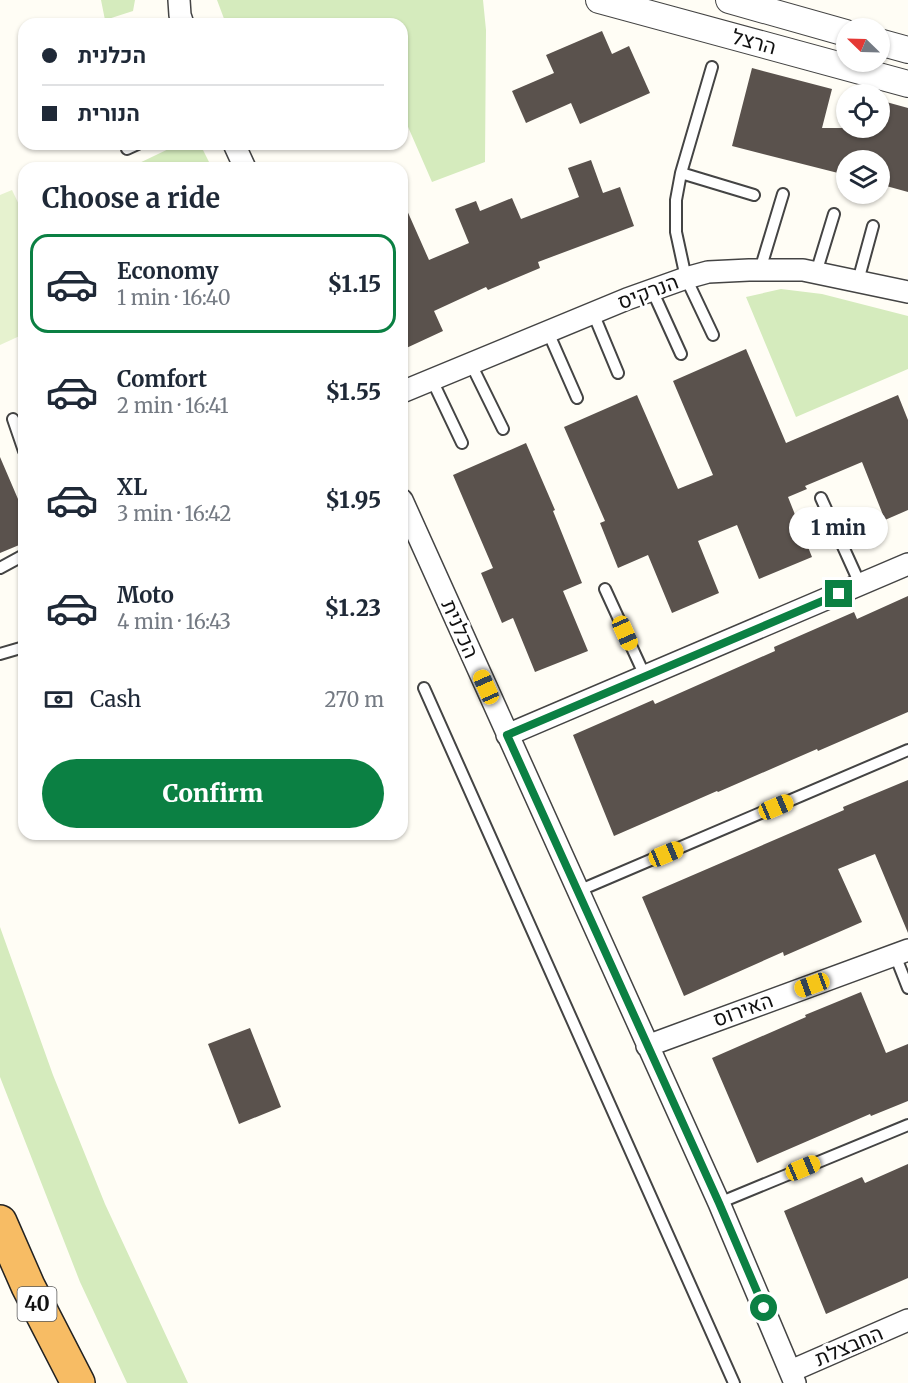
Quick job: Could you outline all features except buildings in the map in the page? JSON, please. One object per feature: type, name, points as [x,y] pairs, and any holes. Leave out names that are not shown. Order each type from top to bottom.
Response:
[{"type":"highway","name":"40","points":[[0,1222],[28,1286],[78,1383]]},
{"type":"street","points":[[179,0],[181,18]]},
{"type":"street","name":"הרצל","points":[[599,0],[908,84]]},
{"type":"street","name":"הרצל","points":[[729,0],[836,30]]},
{"type":"street","points":[[890,45],[908,50]]},
{"type":"street","name":"הנרקיס","points":[[408,390],[593,313],[652,290],[708,272],[803,270],[908,292]]},
{"type":"street","name":"הכלנית","points":[[408,513],[646,1046],[719,1203],[793,1377]]},
{"type":"street","points":[[507,735],[908,564]]},
{"type":"street","name":"האירוס","points":[[646,1046],[901,953]]},
{"type":"street","name":"החבצלת","points":[[793,1377],[908,1320]]},
{"type":"lane","points":[[712,67],[681,173],[676,200],[676,232],[686,278],[713,336]]},
{"type":"lane","points":[[681,173],[754,195]]},
{"type":"lane","points":[[760,270],[783,194]]},
{"type":"lane","points":[[816,273],[834,214]]},
{"type":"lane","points":[[858,281],[873,226]]},
{"type":"lane","points":[[652,290],[681,354]]},
{"type":"lane","points":[[593,313],[618,373]]},
{"type":"lane","points":[[548,332],[577,398]]},
{"type":"lane","points":[[471,364],[503,429]]},
{"type":"lane","points":[[432,380],[462,443]]},
{"type":"lane","points":[[13,419],[18,434]]},
{"type":"lane","points":[[821,498],[860,584]]},
{"type":"lane","points":[[0,568],[18,558]]},
{"type":"lane","points":[[606,589],[645,676]]},
{"type":"lane","points":[[0,654],[18,649]]},
{"type":"lane","points":[[424,688],[734,1383]]},
{"type":"lane","points":[[578,891],[908,750]]},
{"type":"lane","points":[[901,953],[908,988]]},
{"type":"lane","points":[[719,1203],[908,1125]]},
{"type":"green space","points":[[101,0],[135,0],[133,11],[105,18]]},
{"type":"green space","points":[[217,0],[483,0],[486,30],[485,162],[432,182],[408,127],[408,18],[224,18]]},
{"type":"green space","points":[[166,150],[203,150],[209,162],[141,162]]},
{"type":"green space","points":[[12,190],[18,202],[18,337],[0,345],[0,195]]},
{"type":"green space","points":[[781,289],[822,294],[908,316],[908,369],[796,417],[746,297]]},
{"type":"green space","points":[[0,927],[53,1075],[105,1204],[188,1383],[127,1383],[80,1282],[0,1077]]},
{"type":"route","points":[[764,1308],[719,1203],[507,735],[839,594]]}]
